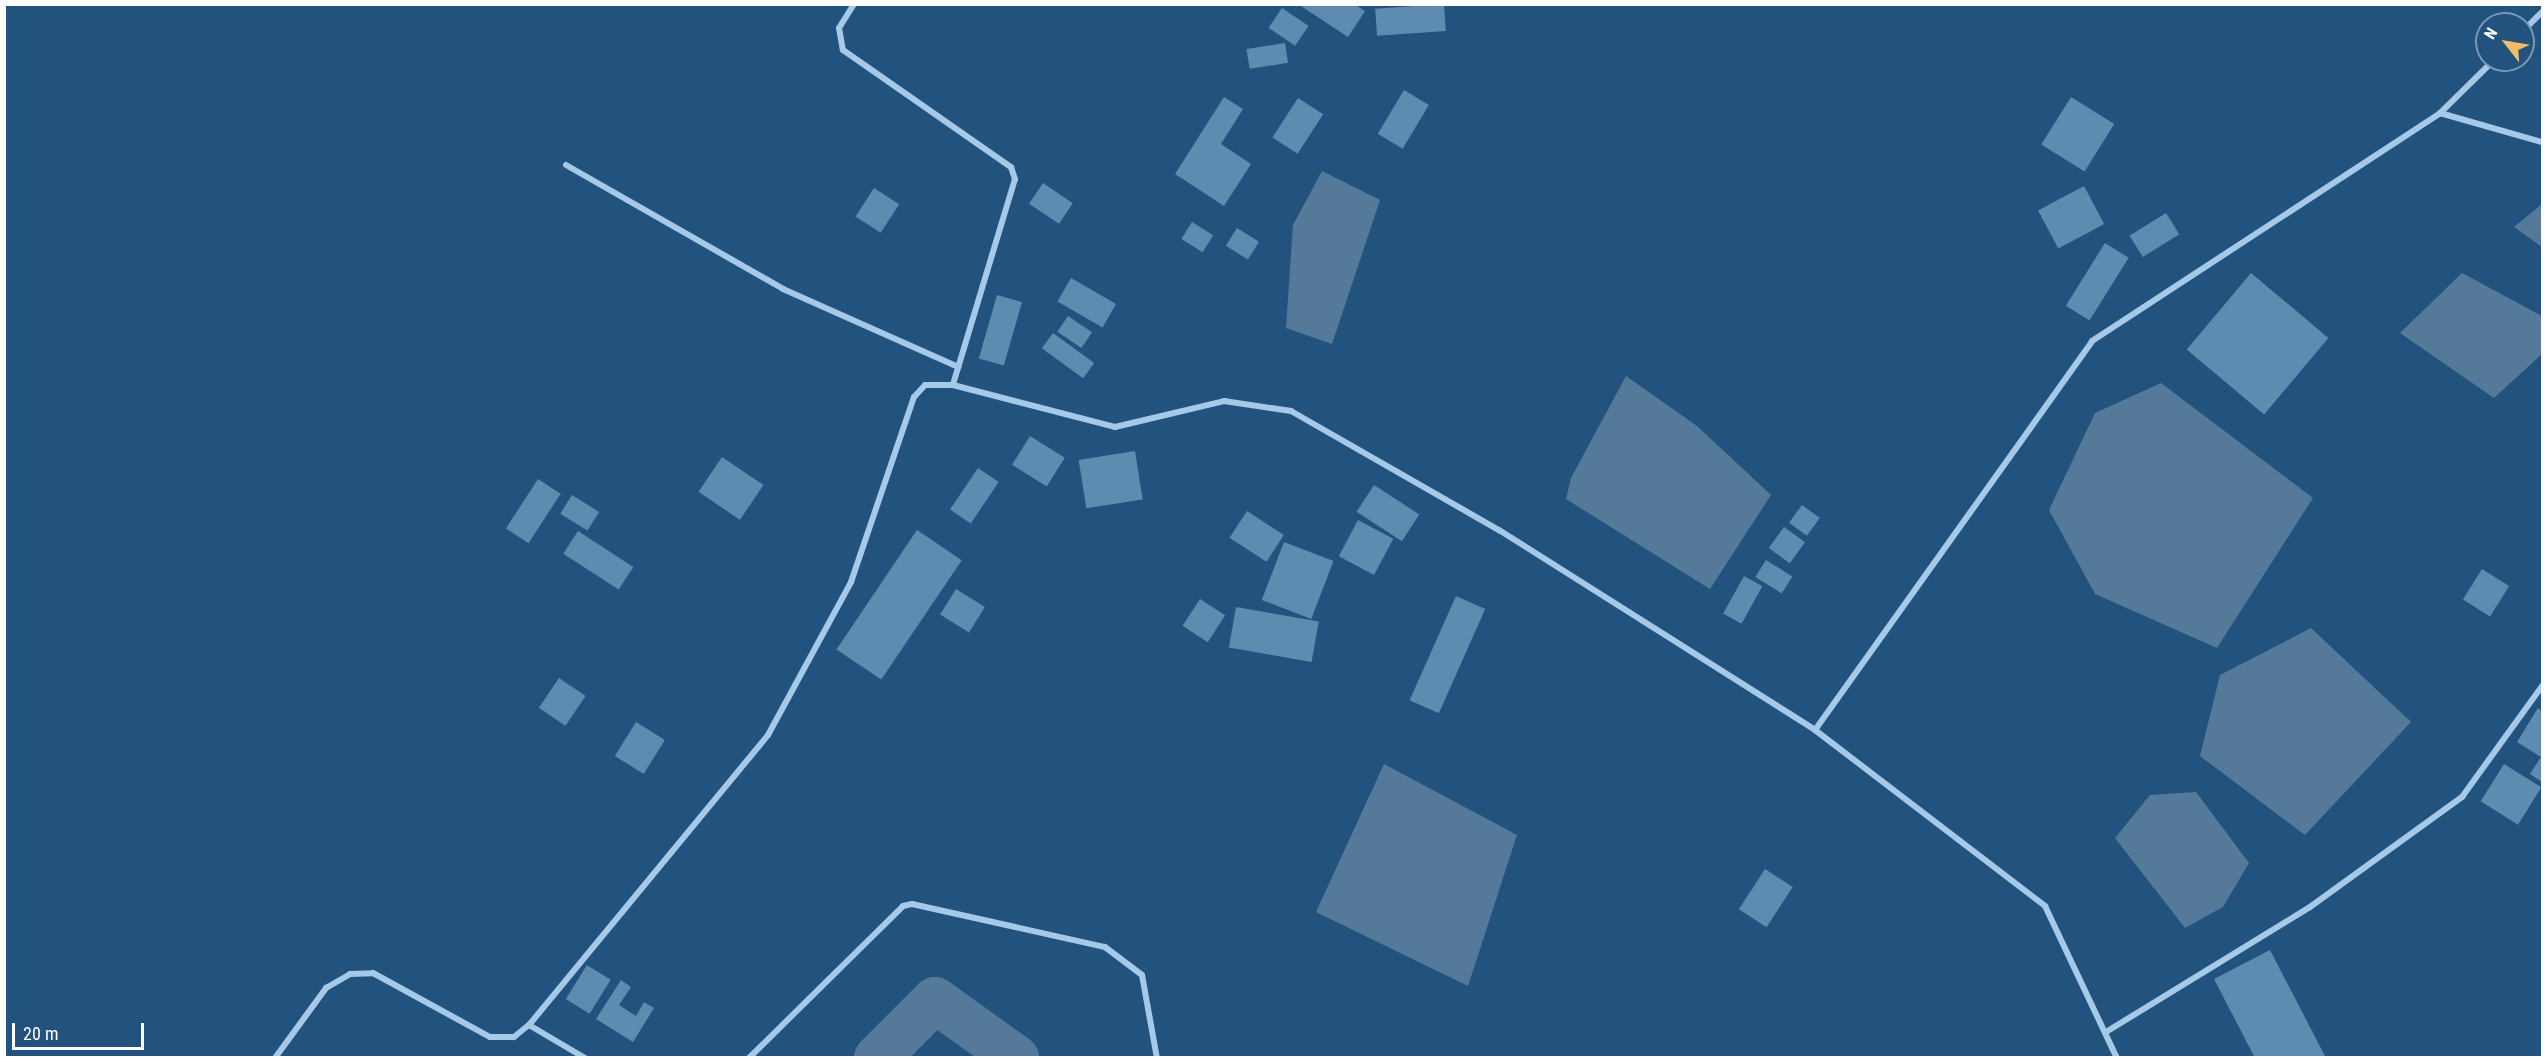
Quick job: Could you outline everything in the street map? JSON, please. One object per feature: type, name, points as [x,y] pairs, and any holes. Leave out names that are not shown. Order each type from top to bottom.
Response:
[{"type":"street","points":[[854,4],[839,28],[843,50],[1011,167],[1015,179],[953,385]]},
{"type":"street","points":[[1815,730],[2092,341],[2440,113],[2482,72]]},
{"type":"street","points":[[2440,113],[2542,142]]},
{"type":"street","points":[[566,165],[783,289],[958,367]]},
{"type":"street","points":[[274,1058],[326,988],[350,974],[373,972],[490,1037],[514,1037],[529,1025],[768,735],[851,582],[914,397],[924,386],[953,385],[1115,427],[1224,401],[1292,411],[1499,530],[1815,730],[2045,906],[2117,1058]]},
{"type":"street","points":[[2106,1032],[2310,907],[2462,797],[2542,686]]},
{"type":"street","points":[[749,1058],[903,906],[912,904],[1106,948],[1142,975],[1156,1058]]},
{"type":"street","points":[[529,1025],[585,1058]]},
{"type":"water","points":[[1322,171],[1380,200],[1332,344],[1286,328],[1293,225]]},
{"type":"water","points":[[2542,204],[2542,247],[2514,227]]},
{"type":"water","points":[[2462,273],[2542,316],[2542,354],[2494,398],[2400,333]]},
{"type":"water","points":[[1626,376],[1697,426],[1771,495],[1710,589],[1566,499],[1571,478]]},
{"type":"water","points":[[2161,383],[2313,498],[2217,648],[2095,594],[2049,510],[2095,413]]},
{"type":"water","points":[[2311,628],[2411,722],[2305,835],[2200,756],[2220,675]]},
{"type":"water","points":[[1384,764],[1517,835],[1468,986],[1316,912]]},
{"type":"water","points":[[2196,792],[2249,863],[2223,907],[2185,928],[2115,838],[2150,795]]},
{"type":"building","points":[[1298,4],[1354,4],[1365,11],[1348,37]]},
{"type":"building","points":[[1444,4],[1446,31],[1377,36],[1375,9]]},
{"type":"building","points":[[1282,8],[1309,26],[1295,46],[1269,28]]},
{"type":"building","points":[[1285,43],[1288,63],[1250,69],[1246,49]]},
{"type":"building","points":[[1404,90],[1429,105],[1403,149],[1378,134]]},
{"type":"building","points":[[1224,97],[1243,109],[1221,144],[1251,164],[1224,206],[1175,174]]},
{"type":"building","points":[[2071,97],[2114,124],[2085,172],[2041,144]]},
{"type":"building","points":[[1298,98],[1323,114],[1298,154],[1272,137]]},
{"type":"building","points":[[1043,183],[1073,203],[1059,224],[1029,204]]},
{"type":"building","points":[[2084,186],[2104,224],[2058,248],[2038,210]]},
{"type":"building","points":[[874,188],[899,204],[881,233],[855,217]]},
{"type":"building","points":[[2166,213],[2179,234],[2143,257],[2130,236]]},
{"type":"building","points":[[1192,222],[1213,235],[1203,252],[1181,239]]},
{"type":"building","points":[[1237,228],[1259,242],[1248,260],[1226,246]]},
{"type":"building","points":[[2105,243],[2129,258],[2090,321],[2066,306]]},
{"type":"building","points":[[2251,273],[2328,338],[2264,415],[2187,350]]},
{"type":"building","points":[[1071,278],[1116,304],[1103,327],[1058,301]]},
{"type":"building","points":[[997,295],[1022,302],[1004,366],[979,358]]},
{"type":"building","points":[[1068,316],[1092,332],[1081,348],[1057,332]]},
{"type":"building","points":[[1053,333],[1094,363],[1083,378],[1042,348]]},
{"type":"building","points":[[1030,436],[1065,458],[1047,487],[1012,465]]},
{"type":"building","points":[[1135,451],[1143,499],[1086,508],[1079,460]]},
{"type":"building","points":[[722,457],[763,485],[740,520],[699,492]]},
{"type":"building","points":[[978,468],[999,482],[971,523],[950,509]]},
{"type":"building","points":[[538,479],[561,494],[529,543],[506,528]]},
{"type":"building","points":[[1374,485],[1419,514],[1402,541],[1357,512]]},
{"type":"building","points":[[572,495],[599,512],[587,531],[560,514]]},
{"type":"building","points":[[1802,505],[1820,518],[1807,536],[1789,523]]},
{"type":"building","points":[[1247,511],[1284,535],[1266,562],[1230,538]]},
{"type":"building","points":[[1358,520],[1393,539],[1374,575],[1339,556]]},
{"type":"building","points":[[1784,527],[1805,542],[1790,563],[1769,548]]},
{"type":"building","points":[[917,530],[962,560],[881,680],[836,649]]},
{"type":"building","points":[[578,531],[633,567],[619,590],[563,554]]},
{"type":"building","points":[[1284,542],[1333,561],[1311,619],[1262,600]]},
{"type":"building","points":[[1766,560],[1792,576],[1782,593],[1755,577]]},
{"type":"building","points":[[2482,569],[2509,586],[2490,616],[2463,600]]},
{"type":"building","points":[[1744,576],[1762,586],[1742,624],[1723,614]]},
{"type":"building","points":[[956,589],[985,607],[969,632],[940,614]]},
{"type":"building","points":[[1456,596],[1485,609],[1439,713],[1410,700]]},
{"type":"building","points":[[1200,599],[1225,615],[1208,642],[1183,626]]},
{"type":"building","points":[[1236,607],[1319,622],[1312,662],[1229,647]]},
{"type":"building","points":[[559,678],[586,696],[565,726],[539,708]]},
{"type":"building","points":[[2538,708],[2542,711],[2542,782],[2530,774],[2541,757],[2517,742]]},
{"type":"building","points":[[636,722],[665,740],[644,774],[615,756]]},
{"type":"building","points":[[2504,764],[2541,787],[2518,825],[2481,801]]},
{"type":"building","points":[[1765,869],[1793,887],[1767,927],[1739,909]]},
{"type":"building","points":[[2270,950],[2326,1058],[2255,1058],[2214,979]]},
{"type":"building","points":[[587,965],[611,980],[590,1014],[566,999]]},
{"type":"building","points":[[621,980],[631,987],[619,1005],[636,1016],[644,1002],[654,1008],[633,1042],[596,1019]]},
{"type":"waterway","points":[[877,1058],[935,1000],[1016,1058]]}]
